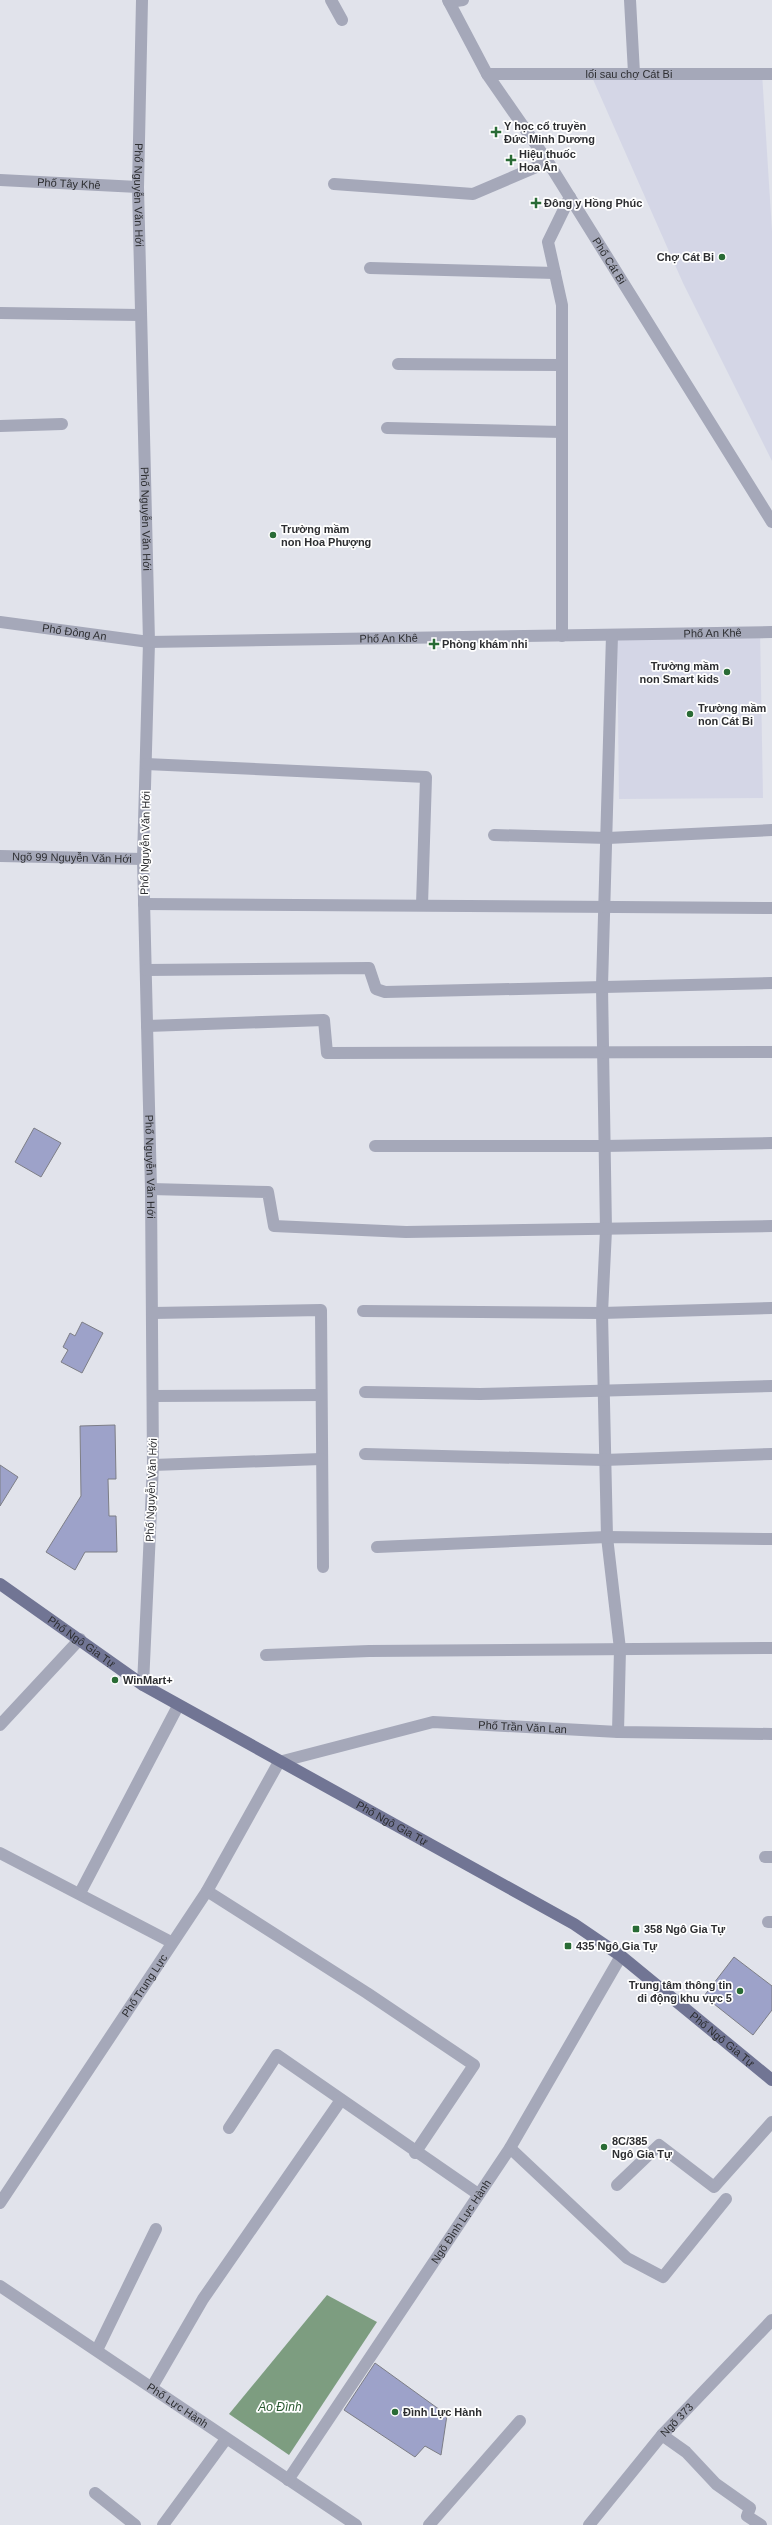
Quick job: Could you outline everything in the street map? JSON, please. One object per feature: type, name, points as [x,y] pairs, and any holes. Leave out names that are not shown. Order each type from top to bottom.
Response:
[{"type":"main road","name":"Phố Ngô Gia Tự","points":[[0,1584],[80,1639],[143,1685],[178,1706],[574,1924],[621,1956],[772,2080]]},
{"type":"street","name":"Phố Nguyễn Văn Hới","points":[[142,0],[138,187],[140,315],[150,642],[143,859],[151,1189],[153,1396],[153,1465],[143,1685]]},
{"type":"street","points":[[331,0],[342,20]]},
{"type":"street","points":[[449,1],[463,0]]},
{"type":"street","points":[[630,0],[634,73]]},
{"type":"street","name":"Phố Cát Bi","points":[[449,1],[487,74],[548,162],[772,522]]},
{"type":"street","name":"lối sau chợ Cát Bi","points":[[487,74],[772,74]]},
{"type":"street","points":[[334,184],[473,194],[548,162]]},
{"type":"street","name":"Phố Tây Khê","points":[[0,180],[138,187]]},
{"type":"street","points":[[562,636],[562,305],[548,242],[570,197]]},
{"type":"street","points":[[370,268],[555,273]]},
{"type":"street","points":[[0,313],[140,315]]},
{"type":"street","points":[[398,364],[562,365]]},
{"type":"street","points":[[0,426],[62,424]]},
{"type":"street","points":[[387,428],[562,432]]},
{"type":"street","name":"Phố Đông An","points":[[0,622],[150,642]]},
{"type":"street","name":"Phố An Khê","points":[[150,642],[772,632]]},
{"type":"street","points":[[612,635],[608,838],[602,986],[606,1230],[602,1313],[606,1538],[620,1649],[618,1732]]},
{"type":"street","points":[[146,764],[426,777],[422,905]]},
{"type":"street","points":[[494,835],[608,838],[772,830]]},
{"type":"street","name":"Ngõ 99 Nguyễn Văn Hới","points":[[0,856],[143,859]]},
{"type":"street","points":[[144,904],[772,908]]},
{"type":"street","points":[[146,970],[369,968],[376,989],[385,992],[772,983]]},
{"type":"street","points":[[147,1026],[324,1020],[327,1053],[604,1051],[772,1052]]},
{"type":"street","points":[[375,1146],[604,1146],[772,1143]]},
{"type":"street","points":[[151,1189],[268,1192],[274,1226],[406,1232],[606,1230],[772,1226]]},
{"type":"street","points":[[363,1311],[602,1313],[772,1308]]},
{"type":"street","points":[[152,1313],[321,1310],[323,1567]]},
{"type":"street","points":[[364,1392],[480,1394],[604,1392],[772,1386]]},
{"type":"street","points":[[153,1396],[321,1395]]},
{"type":"street","points":[[365,1454],[604,1460],[772,1454]]},
{"type":"street","points":[[153,1465],[321,1459]]},
{"type":"street","points":[[377,1547],[606,1538],[772,1539]]},
{"type":"street","points":[[0,1725],[80,1639]]},
{"type":"street","points":[[266,1655],[772,1648]]},
{"type":"street","points":[[80,1893],[178,1706]]},
{"type":"street","name":"Phố Trần Văn Lan","points":[[279,1762],[433,1722],[618,1732],[772,1734]]},
{"type":"street","name":"Phố Trung Lực","points":[[0,2203],[171,1942],[207,1891],[279,1762]]},
{"type":"street","points":[[0,1853],[80,1893],[171,1942]]},
{"type":"street","points":[[207,1891],[367,1993],[474,2065],[415,2153]]},
{"type":"street","name":"Ngõ Đình Lực Hành","points":[[288,2480],[457,2231],[478,2194],[510,2148],[621,1956]]},
{"type":"street","points":[[229,2128],[277,2055],[415,2153],[478,2194]]},
{"type":"street","points":[[152,2387],[203,2299],[341,2100]]},
{"type":"street","points":[[617,2185],[659,2145],[714,2187],[772,2122]]},
{"type":"street","points":[[510,2148],[627,2258],[663,2276],[726,2199]]},
{"type":"street","points":[[97,2350],[156,2229]]},
{"type":"street","name":"Phố Lực Hành","points":[[0,2286],[356,2525]]},
{"type":"street","name":"Ngõ 373","points":[[589,2525],[662,2435],[772,2320]]},
{"type":"street","points":[[429,2525],[520,2421]]},
{"type":"street","points":[[662,2435],[686,2452],[716,2484],[750,2508],[747,2516],[761,2525]]},
{"type":"street","points":[[163,2525],[226,2439]]},
{"type":"street","points":[[95,2493],[135,2525]]},
{"type":"shaded area","name":"Chợ Cát Bi","points":[[588,68],[762,73],[772,231],[772,461],[683,283]]},
{"type":"shaded area","name":"Trường mầm non Cát Bi","points":[[760,629],[763,798],[619,799],[617,630]]},
{"type":"water","name":"Ao Đình","points":[[327,2295],[377,2322],[289,2455],[229,2414]]},
{"type":"building","points":[[34,1128],[61,1143],[41,1177],[15,1162]]},
{"type":"building","points":[[82,1322],[103,1333],[82,1373],[61,1362],[68,1350],[63,1347],[70,1333],[75,1336]]},
{"type":"building","points":[[115,1425],[116,1479],[108,1479],[109,1516],[116,1516],[117,1552],[85,1552],[75,1570],[46,1552],[81,1496],[80,1426]]},
{"type":"building","points":[[0,1465],[18,1477],[0,1506]]},
{"type":"building","name":"Trung tâm thông tin di động khu vực 5","points":[[734,1957],[772,1986],[772,2010],[753,2035],[704,1996]]},
{"type":"building","name":"Đình Lực Hành","points":[[375,2363],[447,2415],[441,2455],[425,2446],[415,2457],[344,2410]]},
{"type":"place","name":"Y học cổ truyền Đức Minh Dương","points":[[496,132]]},
{"type":"place","name":"Hiệu thuốc Hoa Ân","points":[[511,160]]},
{"type":"place","name":"Đông y Hồng Phúc","points":[[536,203]]},
{"type":"place","name":"Chợ Cát Bi","points":[[722,257]]},
{"type":"place","name":"Trường mầm non Hoa Phượng","points":[[273,535]]},
{"type":"place","name":"Phòng khám nhi","points":[[434,644]]},
{"type":"place","name":"Trường mầm non Smart kids","points":[[727,672]]},
{"type":"place","name":"Trường mầm non Cát Bi","points":[[690,714]]},
{"type":"place","name":"WinMart+","points":[[115,1680]]},
{"type":"place","name":"358 Ngô Gia Tự","points":[[636,1929]]},
{"type":"place","name":"435 Ngô Gia Tự","points":[[568,1946]]},
{"type":"place","name":"Trung tâm thông tin di động khu vực 5","points":[[740,1991]]},
{"type":"place","name":"8C/385 Ngô Gia Tự","points":[[604,2147]]},
{"type":"place","name":"Đình Lực Hành","points":[[395,2412]]}]
